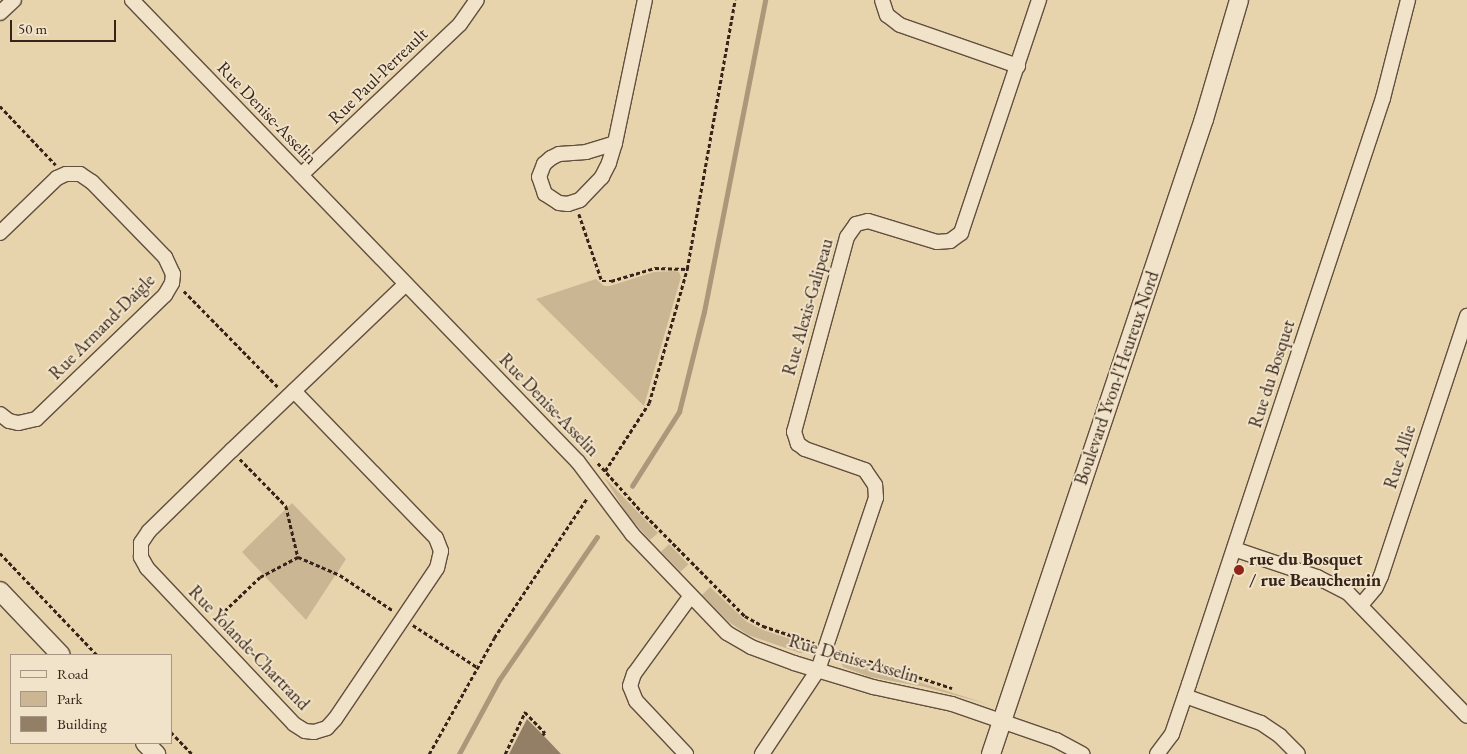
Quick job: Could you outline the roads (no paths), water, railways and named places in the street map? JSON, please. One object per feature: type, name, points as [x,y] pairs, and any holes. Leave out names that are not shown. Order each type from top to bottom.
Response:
[{"type":"street","points":[[0,13],[14,0]]},
{"type":"street","name":"Rue Denise-Asselin","points":[[132,0],[582,466],[632,534],[720,627],[743,643],[818,670],[873,687],[937,700],[1056,740],[1082,754]]},
{"type":"street","name":"Rue Paul-Perreault","points":[[301,175],[460,24],[477,0]]},
{"type":"street","points":[[614,143],[586,152],[559,154],[551,158],[544,164],[539,177],[544,194],[559,203],[568,204],[580,200],[602,177],[609,163],[614,143],[645,0]]},
{"type":"street","points":[[882,0],[887,15],[900,25],[1018,66]]},
{"type":"street","name":"Rue Alexis-Galipeau","points":[[818,670],[877,494],[874,481],[865,470],[805,449],[798,444],[794,432],[847,237],[856,224],[868,221],[937,242],[950,241],[958,236],[965,226],[1039,0]]},
{"type":"street","name":"Boulevard Yvon-l'Heureux Nord","points":[[991,754],[1204,119],[1239,0]]},
{"type":"street","name":"Rue du Bosquet","points":[[1157,754],[1172,734],[1234,549],[1383,98],[1408,0]]},
{"type":"street","name":"Rue Armand-Daigle","points":[[0,233],[57,178],[70,173],[80,174],[92,181],[165,257],[173,274],[170,287],[165,295],[36,419],[18,424],[9,421],[0,414]]},
{"type":"street","name":"Rue Yolande-Chartrand","points":[[291,394],[432,533],[441,551],[437,568],[335,719],[327,728],[314,732],[305,731],[294,724],[147,568],[140,552],[143,539],[148,532],[291,394],[406,284]]},
{"type":"street","name":"Rue Allie","points":[[1361,605],[1376,587],[1381,576],[1467,316]]},
{"type":"street","points":[[1234,549],[1333,584],[1361,605],[1467,716]]},
{"type":"street","points":[[0,591],[61,654]]},
{"type":"street","points":[[686,754],[634,698],[630,686],[634,674],[690,596]]},
{"type":"street","points":[[762,754],[818,670]]},
{"type":"street","points":[[1185,696],[1261,723],[1280,736],[1298,754]]},
{"type":"street","points":[[146,744],[156,754]]},
{"type":"waterway","points":[[632,486],[679,412],[704,312],[765,0]]},
{"type":"waterway","points":[[459,754],[499,680],[597,537]]},
{"type":"place","name":"rue du Bosquet / rue Beauchemin","points":[[1239,570]]}]
